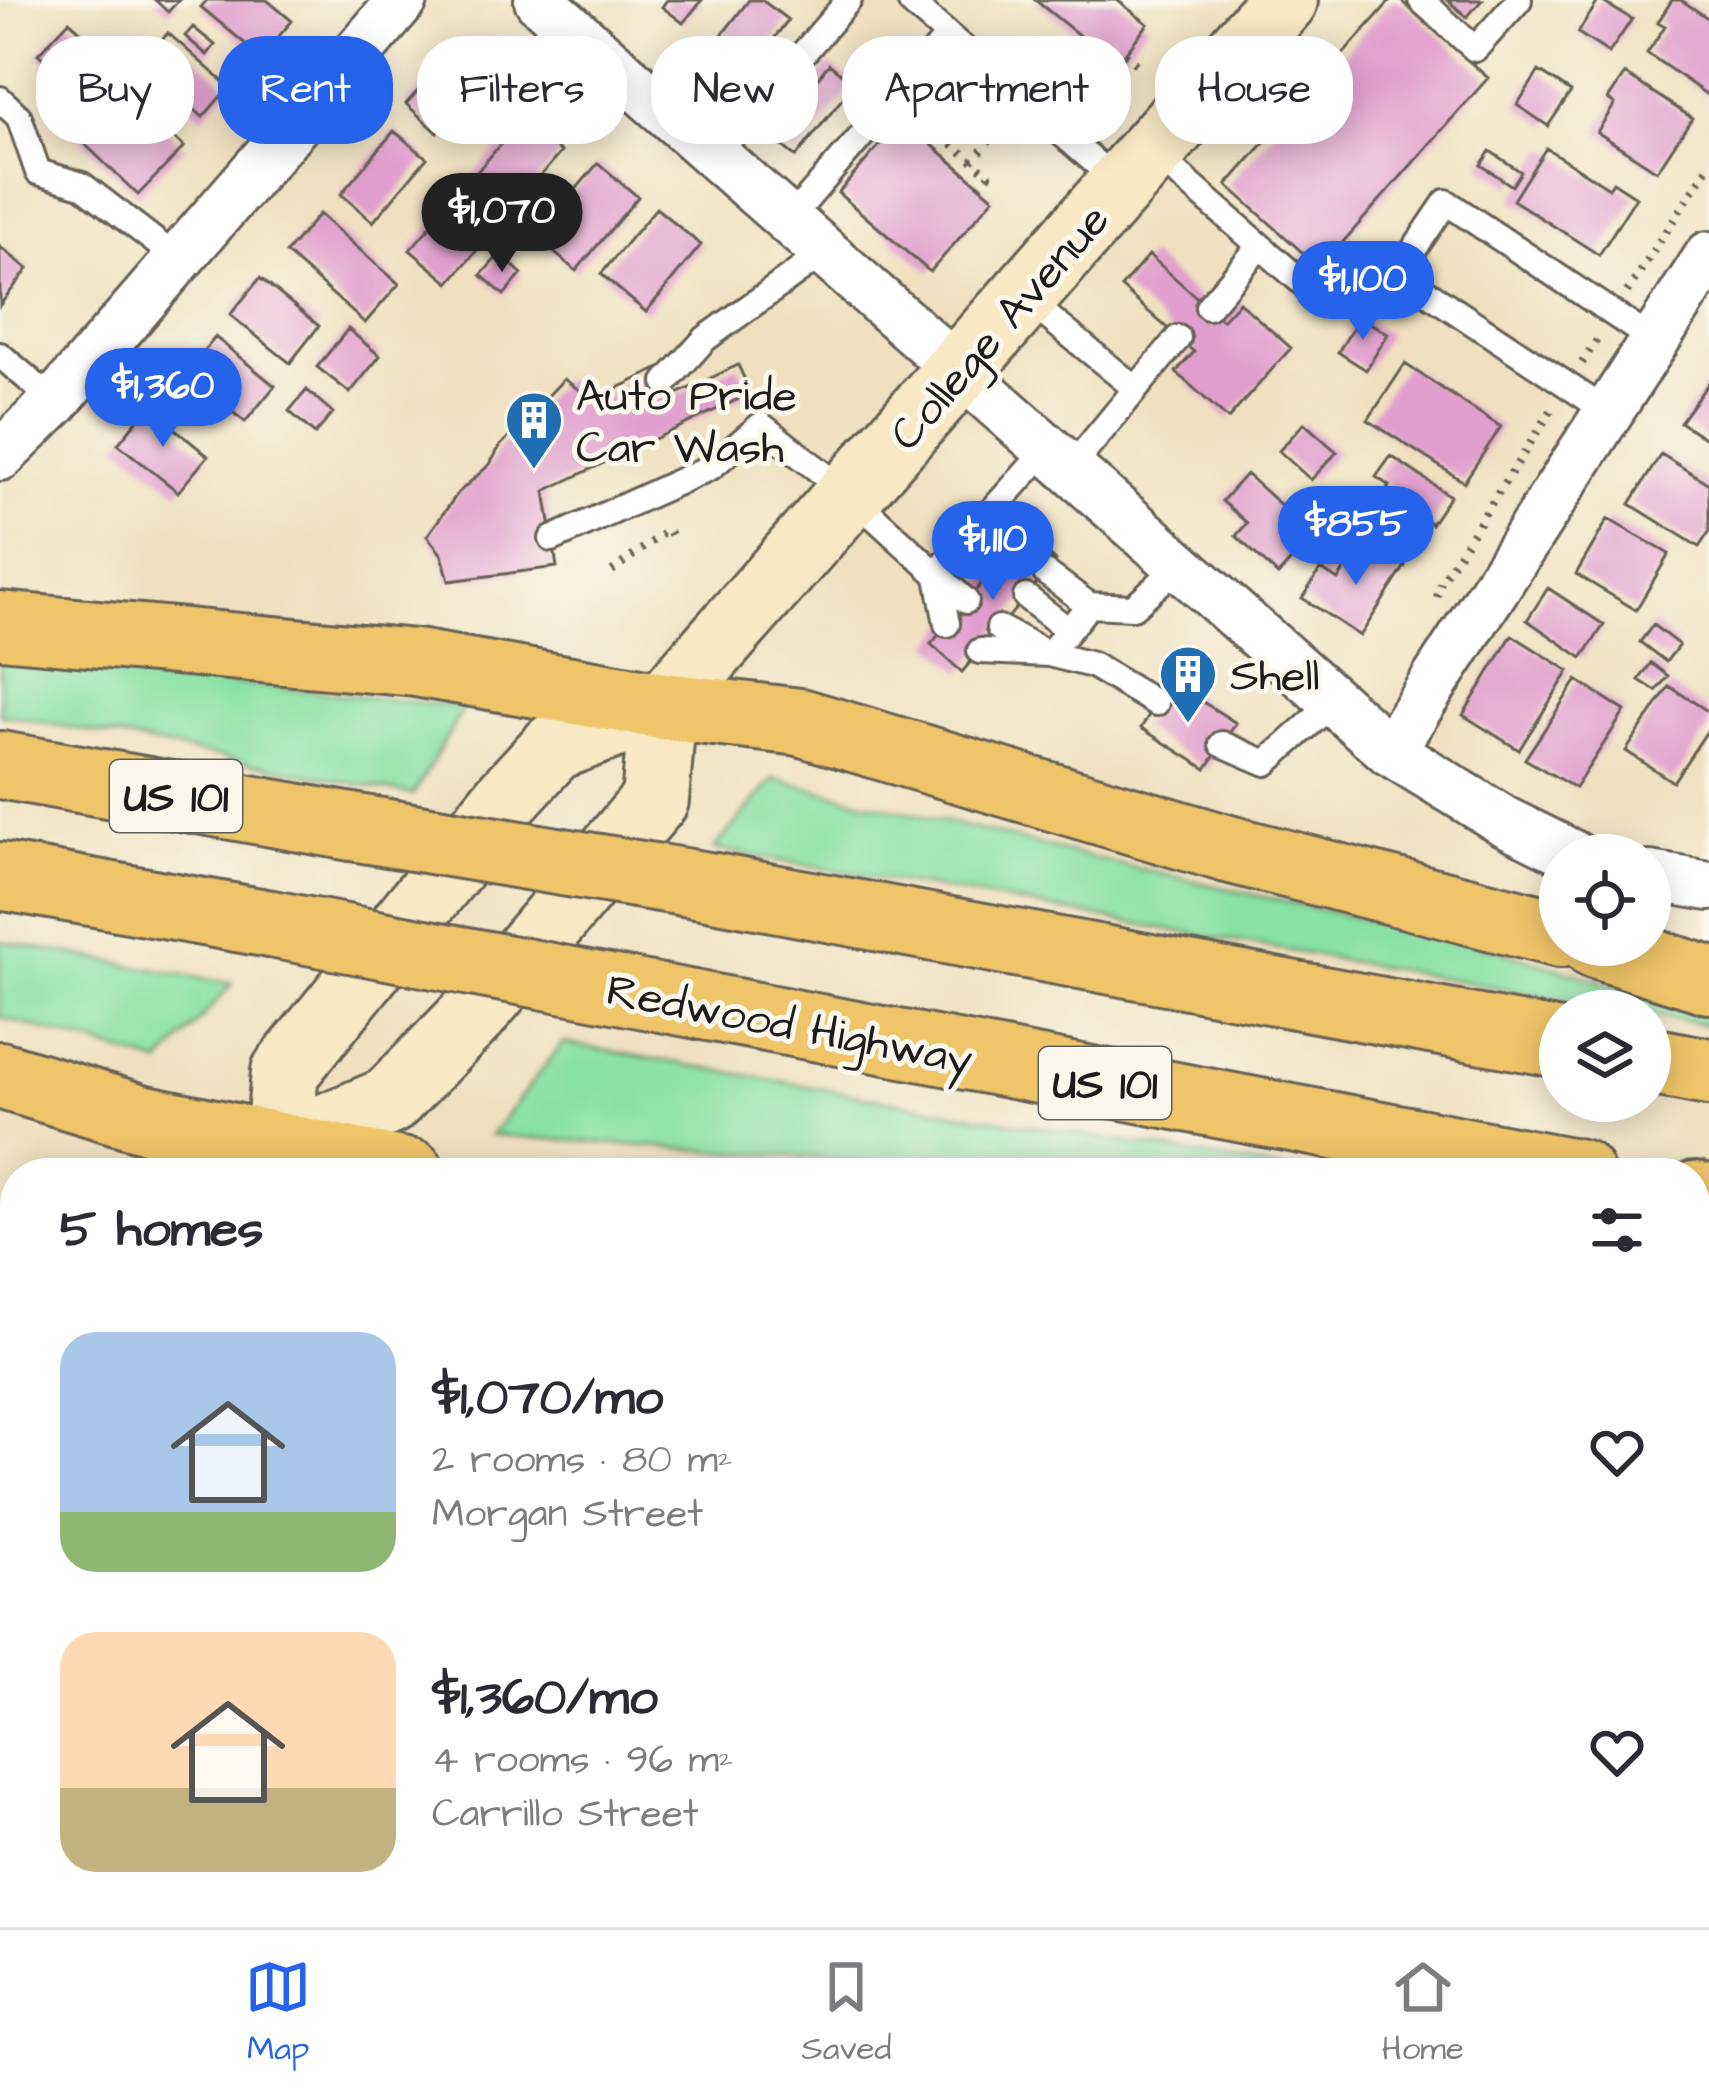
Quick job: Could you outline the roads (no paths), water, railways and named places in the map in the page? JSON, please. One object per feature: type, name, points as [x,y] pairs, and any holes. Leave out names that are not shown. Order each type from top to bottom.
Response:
[{"type":"highway","points":[[0,625],[416,663],[663,706],[800,722],[1228,849],[1539,929]]},
{"type":"highway","name":"US 101","points":[[0,765],[714,887],[1539,1040]]},
{"type":"highway","name":"Redwood Highway","points":[[0,876],[1501,1158]]},
{"type":"highway","points":[[1663,966],[1709,980]]},
{"type":"highway","points":[[1671,1065],[1709,1072]]},
{"type":"highway","points":[[0,1075],[260,1158]]},
{"type":"main road","name":"College Avenue","points":[[266,1158],[285,1072],[505,800],[554,747],[663,706],[1284,0]]},
{"type":"main road","points":[[270,1158],[389,1101],[475,1013],[656,800],[663,706]]},
{"type":"street","points":[[0,455],[55,402],[403,0]]},
{"type":"street","points":[[539,0],[1390,751],[1539,838]]},
{"type":"street","points":[[1390,751],[1709,256]]},
{"type":"street","points":[[1671,880],[1709,886]]},
{"type":"lane","points":[[716,155],[849,0]]},
{"type":"lane","points":[[1421,0],[1475,49],[1520,0]]},
{"type":"lane","points":[[911,3],[948,36]]},
{"type":"lane","points":[[0,99],[20,117],[38,172],[82,185],[178,259]]},
{"type":"lane","points":[[788,221],[855,144]]},
{"type":"lane","points":[[1103,144],[1260,246],[1322,300]]},
{"type":"lane","points":[[1608,412],[1398,273],[1446,202],[1654,341]]},
{"type":"lane","points":[[1208,307],[1260,246]]},
{"type":"lane","points":[[666,382],[705,339],[825,252]]},
{"type":"lane","points":[[1023,297],[1136,389]]},
{"type":"lane","points":[[937,572],[983,520],[1136,389],[1178,338]]},
{"type":"lane","points":[[0,355],[55,402]]},
{"type":"lane","points":[[552,538],[711,467],[761,425],[849,494],[966,601]]},
{"type":"lane","points":[[983,520],[1014,545]]},
{"type":"lane","points":[[959,548],[992,572]]},
{"type":"lane","points":[[1046,573],[1089,605],[1133,607],[1179,566]]},
{"type":"lane","points":[[937,572],[947,624]]},
{"type":"lane","points":[[1026,596],[1067,629]]},
{"type":"lane","points":[[1049,654],[1089,605]]},
{"type":"lane","points":[[999,628],[1049,654]]},
{"type":"lane","points":[[980,651],[1049,654],[1092,665],[1156,703]]},
{"type":"lane","points":[[1222,744],[1266,764],[1334,702]]},
{"type":"place","name":"Auto Pride Car Wash","points":[[534,471]]},
{"type":"place","name":"Shell","points":[[1188,725]]}]
